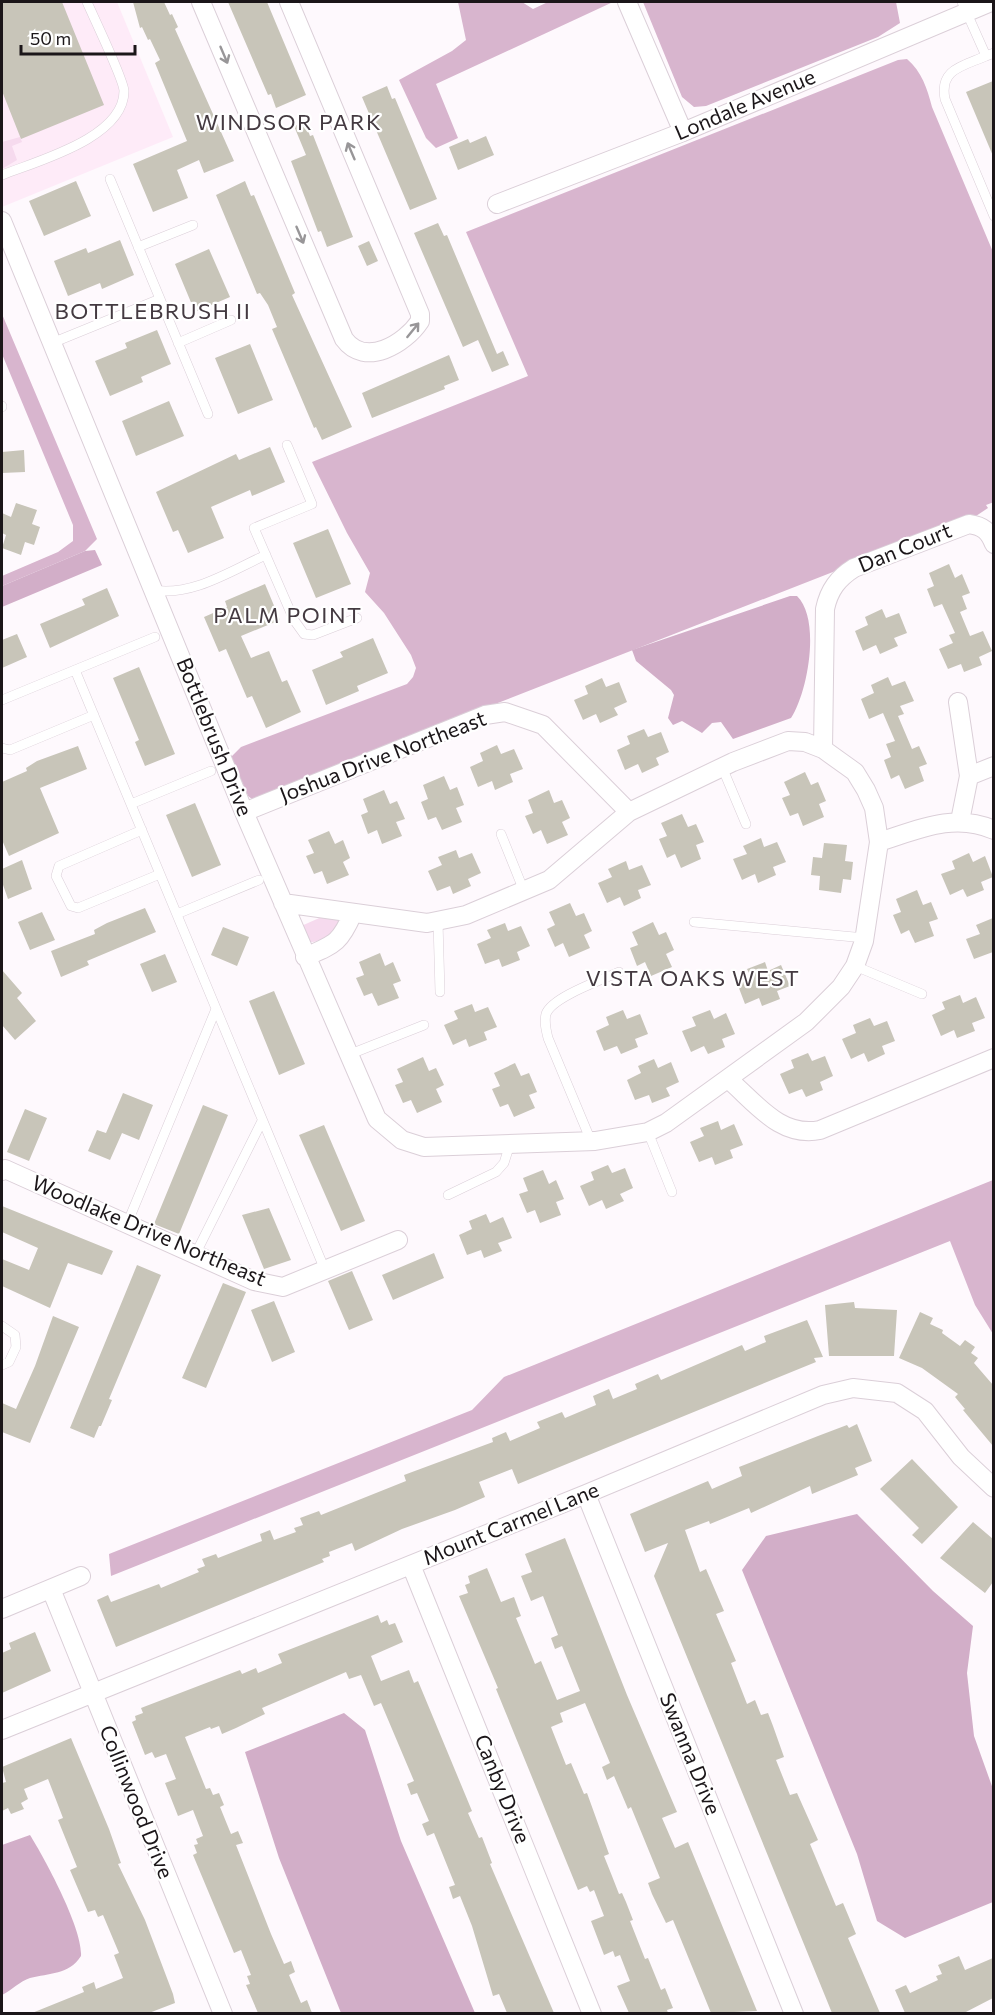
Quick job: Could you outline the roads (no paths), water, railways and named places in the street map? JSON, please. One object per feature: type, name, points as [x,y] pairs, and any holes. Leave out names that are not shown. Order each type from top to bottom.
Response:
[{"type":"street","points":[[201,2],[344,339],[362,354],[374,353],[405,339],[420,321],[420,314],[289,2]]},
{"type":"street","points":[[627,2],[683,132]]},
{"type":"street","name":"Londale Avenue","points":[[497,204],[683,132],[964,7],[991,2]]},
{"type":"street","name":"Bottlebrush Drive","points":[[2,221],[244,812],[347,1055],[377,1119],[402,1140],[424,1147],[591,1141],[648,1132]]},
{"type":"street","name":"Dan Court","points":[[823,749],[825,609],[827,598],[838,580],[854,568],[969,524],[984,528],[990,534],[993,544]]},
{"type":"street","points":[[958,702],[969,776],[960,821]]},
{"type":"street","name":"Joshua Drive Northeast","points":[[244,812],[485,716],[505,712],[526,717],[543,725],[630,812]]},
{"type":"street","points":[[283,903],[427,923],[438,922],[497,904],[549,880],[630,812],[722,767],[788,741],[805,742],[823,749],[855,772],[874,808],[879,842],[865,938],[855,966],[841,987],[806,1022],[666,1123],[648,1132]]},
{"type":"street","points":[[969,776],[993,766]]},
{"type":"street","points":[[879,842],[938,824],[960,821],[979,824],[993,830]]},
{"type":"street","points":[[305,957],[332,945],[343,935],[353,913]]},
{"type":"street","points":[[728,1079],[777,1122],[797,1132],[809,1132],[993,1058]]},
{"type":"street","name":"Woodlake Drive Northeast","points":[[2,1171],[5,1169],[254,1281],[283,1287],[398,1240]]},
{"type":"street","name":"Mount Carmel Lane","points":[[2,1730],[586,1494],[823,1395],[853,1388],[897,1393],[925,1411],[962,1456],[993,1488]]},
{"type":"street","name":"Swanna Drive","points":[[586,1494],[794,2013]]},
{"type":"street","name":"Canby Drive","points":[[411,1565],[592,2013]]},
{"type":"street","points":[[2,1609],[81,1576]]},
{"type":"street","name":"Collinwood Drive","points":[[51,1589],[223,2013]]},
{"type":"lane","points":[[2,175],[65,150],[104,129],[117,114],[124,90],[87,2]]},
{"type":"lane","points":[[964,7],[990,54],[950,72],[942,86],[945,99],[993,216]]},
{"type":"lane","points":[[110,179],[208,414]]},
{"type":"lane","points":[[138,247],[193,225]]},
{"type":"lane","points":[[52,343],[160,299]]},
{"type":"lane","points":[[178,343],[231,320]]},
{"type":"lane","points":[[286,445],[312,504],[254,528],[294,620],[304,634],[313,635],[357,618]]},
{"type":"lane","points":[[153,590],[169,593],[192,588],[266,555]]},
{"type":"lane","points":[[2,700],[155,637]]},
{"type":"lane","points":[[75,670],[325,1270]]},
{"type":"lane","points":[[2,748],[10,750],[94,715]]},
{"type":"lane","points":[[722,767],[746,824]]},
{"type":"lane","points":[[131,804],[211,771]]},
{"type":"lane","points":[[142,830],[59,866],[56,876],[70,906],[78,908],[160,874]]},
{"type":"lane","points":[[501,834],[525,891]]},
{"type":"lane","points":[[177,914],[259,880]]},
{"type":"lane","points":[[438,922],[440,992]]},
{"type":"lane","points":[[694,922],[865,938]]},
{"type":"lane","points":[[855,966],[922,994]]},
{"type":"lane","points":[[591,1141],[548,1038],[545,1024],[546,1014],[560,1000],[619,972]]},
{"type":"lane","points":[[127,1224],[216,1009]]},
{"type":"lane","points":[[347,1055],[424,1025]]},
{"type":"lane","points":[[195,1255],[262,1121]]},
{"type":"lane","points":[[648,1132],[672,1192]]},
{"type":"lane","points":[[448,1195],[496,1172],[504,1163],[510,1144]]},
{"type":"lane","points":[[2,1326],[15,1335],[16,1347],[9,1362],[2,1365]]},
{"type":"district","name":"WINDSOR PARK","points":[[289,122]]},
{"type":"district","name":"BOTTLEBRUSH II","points":[[153,311]]},
{"type":"district","name":"PALM POINT","points":[[288,615]]},
{"type":"district","name":"VISTA OAKS WEST","points":[[693,978]]}]
